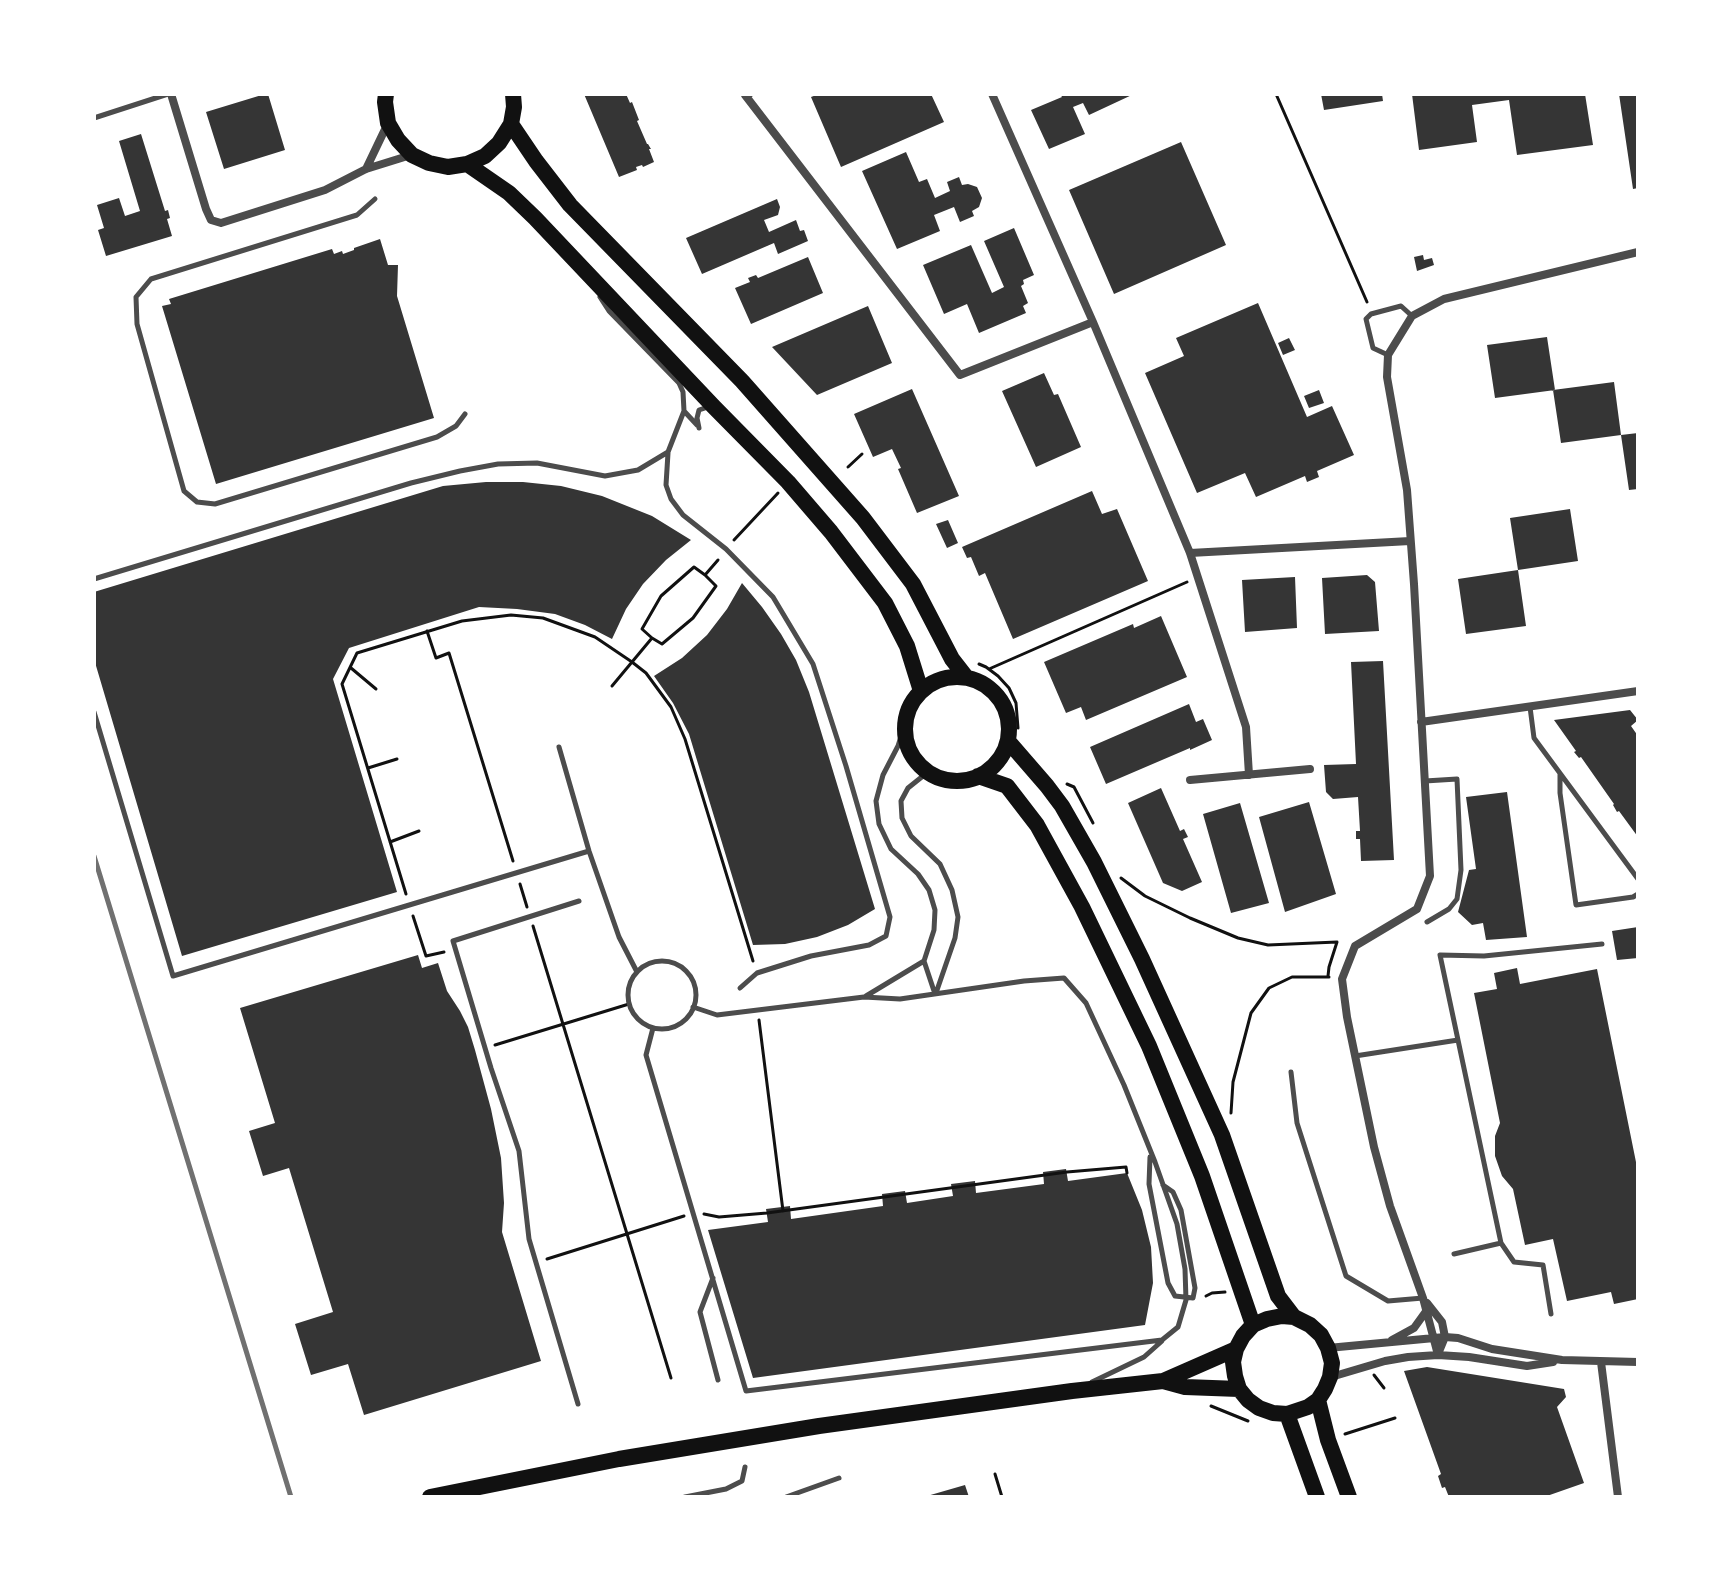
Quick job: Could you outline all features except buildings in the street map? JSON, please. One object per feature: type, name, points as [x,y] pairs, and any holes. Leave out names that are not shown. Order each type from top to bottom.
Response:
[{"type":"main road","points":[[386,94],[388,123],[398,140],[412,155],[448,167],[467,164],[485,156],[499,143],[511,124],[513,94]]},
{"type":"main road","points":[[511,124],[570,205],[742,381],[863,518],[913,584],[952,659],[972,670],[998,697],[1006,711],[1013,738],[1062,806],[1136,945],[1222,1135],[1278,1296],[1294,1317]]},
{"type":"main road","points":[[467,164],[509,193],[535,218],[788,482],[885,603],[907,646],[921,691]]},
{"type":"main road","points":[[972,670],[932,683],[921,691],[910,706],[905,724],[910,751],[928,772],[944,779],[961,780],[978,776],[991,768],[1013,738]]},
{"type":"main road","points":[[978,776],[1007,786],[1037,825],[1082,907],[1149,1046],[1197,1161],[1253,1325]]},
{"type":"main road","points":[[1282,1316],[1294,1317],[1321,1335],[1332,1363],[1330,1377],[1318,1400],[1308,1407],[1287,1414],[1273,1413],[1259,1408],[1239,1389],[1233,1362],[1243,1336],[1253,1325],[1282,1316]]},
{"type":"main road","points":[[430,1497],[665,1451],[819,1426],[1163,1381],[1236,1349]]},
{"type":"main road","points":[[1163,1381],[1185,1387],[1239,1389]]},
{"type":"main road","points":[[1318,1400],[1328,1440],[1349,1497]]},
{"type":"main road","points":[[1287,1414],[1317,1497]]},
{"type":"street","points":[[170,94],[206,209],[211,220],[221,223],[325,190],[366,169],[412,155]]},
{"type":"street","points":[[749,94],[745,95],[960,375],[1093,322]]},
{"type":"street","points":[[992,94],[1093,322],[1190,553],[1246,727],[1249,775]]},
{"type":"street","points":[[366,169],[388,123]]},
{"type":"street","points":[[1438,1355],[1427,1310],[1390,1206],[1374,1147],[1354,1056],[1342,979],[1355,946],[1417,909],[1430,876],[1407,490],[1387,377],[1388,355],[1412,316],[1444,299],[1638,252]]},
{"type":"street","points":[[1190,553],[1410,541]]},
{"type":"street","points":[[1421,722],[1638,691]]},
{"type":"street","points":[[1190,780],[1310,769]]},
{"type":"street","points":[[1423,1298],[1442,1322],[1445,1337],[1438,1355]]},
{"type":"street","points":[[1388,1343],[1414,1328],[1427,1310]]},
{"type":"street","points":[[1328,1348],[1445,1337],[1492,1349],[1562,1360],[1638,1362]]},
{"type":"street","points":[[1330,1377],[1408,1357],[1469,1357],[1527,1366],[1562,1360]]},
{"type":"street","points":[[1601,1362],[1618,1497]]},
{"type":"lane","points":[[94,118],[170,94]]},
{"type":"lane","points":[[375,199],[357,215],[151,279],[136,297],[137,324],[184,491],[197,502],[215,504],[437,437],[456,426],[465,414]]},
{"type":"lane","points":[[572,257],[609,311],[679,383],[684,411],[668,452],[666,485],[671,499],[683,515],[726,549],[773,597],[813,664],[890,917],[886,936],[869,945],[811,956],[757,973],[740,988]]},
{"type":"lane","points":[[1388,355],[1373,348],[1366,319],[1371,314],[1401,306],[1412,316]]},
{"type":"lane","points":[[684,411],[699,428],[699,410],[714,407]]},
{"type":"lane","points":[[94,579],[460,471],[498,464],[537,463],[605,476],[638,470],[668,452]]},
{"type":"lane","points":[[1530,706],[1534,738],[1638,879]]},
{"type":"lane","points":[[94,712],[173,976],[589,851]]},
{"type":"lane","points":[[905,724],[883,775],[876,801],[879,824],[891,849],[918,874],[929,890],[935,910],[934,930],[924,961],[935,994]]},
{"type":"lane","points":[[559,747],[589,851],[619,937],[637,972]]},
{"type":"lane","points":[[928,772],[908,788],[901,801],[901,809],[911,836],[940,864],[952,890],[958,917],[955,938],[935,994]]},
{"type":"lane","points":[[1560,773],[1560,793],[1576,905],[1638,894]]},
{"type":"lane","points":[[1425,781],[1457,779],[1461,870],[1457,899],[1449,909],[1427,922]]},
{"type":"lane","points":[[578,1404],[529,1239],[519,1151],[453,941],[579,901]]},
{"type":"lane","points":[[1551,1314],[1543,1265],[1514,1262],[1501,1243],[1440,955],[1484,956],[1602,944]]},
{"type":"lane","points":[[665,961],[684,969],[691,977],[695,987],[693,1007],[681,1023],[653,1028],[639,1020],[629,1004],[629,986],[637,972],[645,965],[665,961]]},
{"type":"lane","points":[[864,997],[924,961]]},
{"type":"lane","points":[[693,1007],[717,1015],[864,997],[900,999],[1064,978],[1086,1003],[1124,1085],[1177,1224],[1185,1269],[1185,1301],[1178,1327],[1144,1357],[1072,1391]]},
{"type":"lane","points":[[653,1028],[646,1055],[746,1391],[1162,1340],[1178,1327]]},
{"type":"lane","points":[[1354,1056],[1458,1040]]},
{"type":"lane","points":[[1291,1072],[1297,1123],[1346,1276],[1388,1301],[1423,1298]]},
{"type":"lane","points":[[1150,1157],[1149,1184],[1168,1283],[1175,1296],[1185,1301]]},
{"type":"lane","points":[[1454,1254],[1501,1243]]},
{"type":"lane","points":[[713,1277],[700,1312],[718,1380]]},
{"type":"lane","points":[[685,1497],[726,1489],[742,1481],[745,1467]]},
{"type":"lane","points":[[786,1497],[839,1478]]},
{"type":"path","points":[[1276,94],[1365,293],[1371,314]]},
{"type":"path","points":[[848,467],[862,454]]},
{"type":"path","points":[[732,543],[780,491]]},
{"type":"path","points":[[705,575],[718,560]]},
{"type":"path","points":[[694,567],[705,575],[716,586],[693,618],[662,644],[642,629],[661,596],[694,567]]},
{"type":"path","points":[[972,670],[989,669],[1198,578]]},
{"type":"path","points":[[427,631],[436,658],[449,653],[671,1378]]},
{"type":"path","points":[[612,686],[652,638]]},
{"type":"path","points":[[350,667],[376,689]]},
{"type":"path","points":[[989,669],[1009,688],[1016,703],[1013,738]]},
{"type":"path","points":[[368,768],[397,759]]},
{"type":"path","points":[[1060,781],[1074,787],[1099,834]]},
{"type":"path","points":[[379,830],[386,828]]},
{"type":"path","points":[[390,842],[419,831]]},
{"type":"path","points":[[1118,876],[1145,896],[1238,938],[1268,945],[1337,942],[1329,967],[1330,977],[1292,977],[1269,988],[1251,1013],[1233,1082],[1231,1112]]},
{"type":"path","points":[[413,917],[426,956],[443,952]]},
{"type":"path","points":[[485,1048],[629,1004]]},
{"type":"path","points":[[536,1262],[693,1213],[719,1217],[767,1213],[1067,1172],[1126,1167],[1127,1173]]},
{"type":"path","points":[[1185,1301],[1200,1307],[1203,1298],[1212,1293],[1231,1290]]},
{"type":"path","points":[[1372,1372],[1384,1388]]},
{"type":"path","points":[[1339,1436],[1395,1418]]},
{"type":"path","points":[[995,1474],[1002,1497]]},
{"type":"railway","points":[[94,856],[291,1497]]}]
